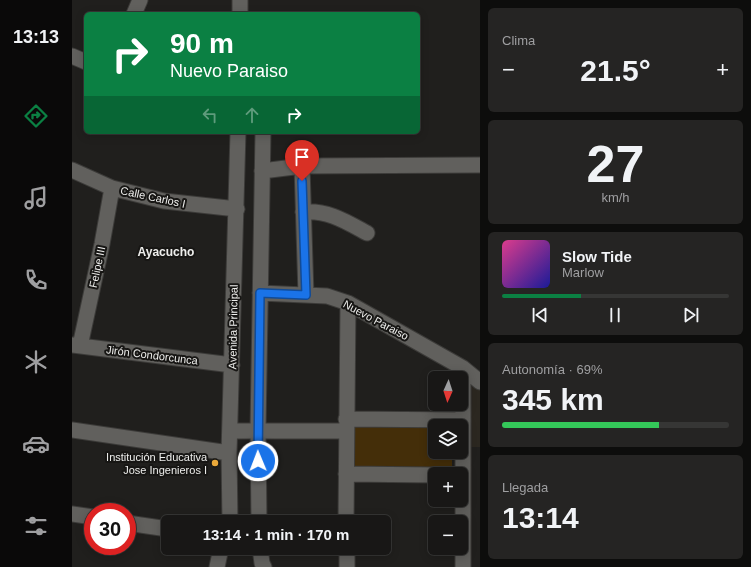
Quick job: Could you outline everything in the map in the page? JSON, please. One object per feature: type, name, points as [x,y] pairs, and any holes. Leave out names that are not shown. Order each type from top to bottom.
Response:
[{"type":"street","points":[[135,12],[140,0]]},
{"type":"street","points":[[240,0],[240,12]]},
{"type":"street","points":[[72,56],[84,61]]},
{"type":"street","name":"Avenida Principal","points":[[230,515],[230,431],[238,134]]},
{"type":"street","points":[[259,515],[258,430],[263,134]]},
{"type":"street","points":[[262,171],[302,166],[480,165]]},
{"type":"street","points":[[302,166],[306,295]]},
{"type":"street","name":"Calle Carlos I","points":[[72,170],[112,188],[164,201],[237,209]]},
{"type":"street","name":"Felipe III","points":[[76,345],[102,244],[112,188]]},
{"type":"street","points":[[303,212],[316,211],[336,215],[367,233]]},
{"type":"street","name":"Nuevo Paraiso","points":[[260,293],[327,296],[348,303],[463,368],[480,382]]},
{"type":"street","points":[[346,515],[348,303]]},
{"type":"street","name":"Jirón Condorcunca","points":[[76,345],[232,365]]},
{"type":"street","points":[[463,368],[463,419]]},
{"type":"street","points":[[230,431],[428,421]]},
{"type":"street","points":[[72,430],[230,453]]},
{"type":"street","points":[[346,474],[428,475]]},
{"type":"street","points":[[463,507],[464,567]]},
{"type":"street","points":[[72,514],[84,516]]},
{"type":"street","points":[[136,524],[161,528]]},
{"type":"street","points":[[217,567],[219,555]]},
{"type":"street","points":[[261,555],[264,567]]},
{"type":"street","points":[[346,555],[347,567]]},
{"type":"shaded area","points":[[473,385],[480,390],[480,447],[468,447],[468,419],[465,419],[465,411],[468,411],[468,389]]},
{"type":"shaded area","points":[[350,424],[428,426],[428,459],[452,459],[452,467],[428,467],[428,470],[348,468]]},
{"type":"place","name":"Institución Educativa Jose Ingenieros I","points":[[215,463]]},
{"type":"district","name":"Ayacucho","points":[[166,252]]},
{"type":"route","points":[[258,461],[260,293],[306,295],[302,181]]}]
